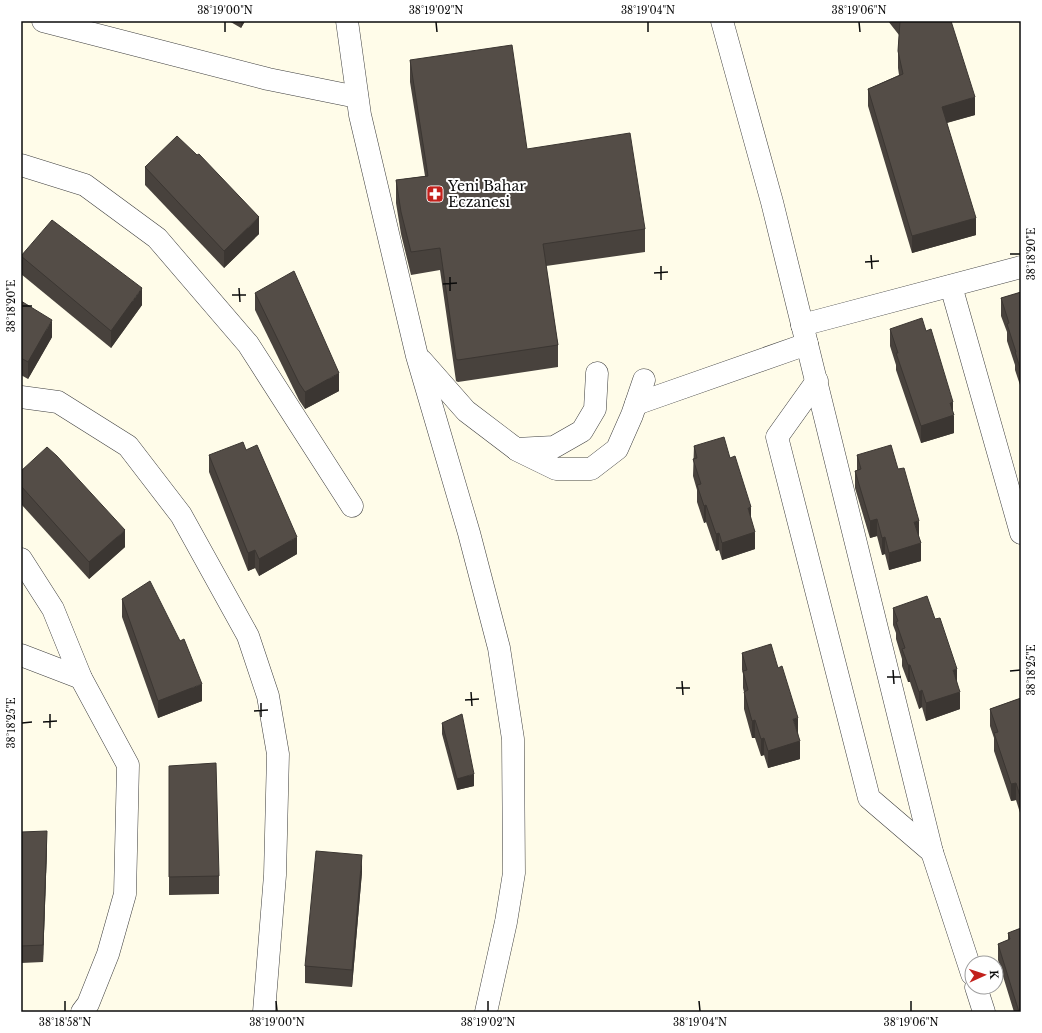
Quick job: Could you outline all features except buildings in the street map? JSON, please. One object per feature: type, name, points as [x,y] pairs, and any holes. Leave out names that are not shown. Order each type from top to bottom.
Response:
[{"type":"street","points":[[43,21],[268,79],[357,97]]},
{"type":"street","points":[[722,21],[772,202],[932,852],[966,955]]},
{"type":"street","points":[[352,22],[357,97],[360,115],[417,356],[469,533],[499,648],[513,739],[514,873],[506,922],[486,1012]]},
{"type":"street","points":[[21,165],[85,185],[157,238],[248,344],[352,506]]},
{"type":"street","points":[[636,404],[805,334],[951,286],[1021,267]]},
{"type":"street","points":[[951,286],[1021,533]]},
{"type":"street","points":[[417,356],[466,411],[516,449],[556,468],[591,469],[617,449],[636,404],[644,380]]},
{"type":"street","points":[[516,449],[554,447],[582,431],[595,409],[597,373]]},
{"type":"street","points":[[817,381],[777,438],[869,798],[932,852]]},
{"type":"street","points":[[21,397],[58,402],[128,446],[181,515],[248,636],[268,696],[278,754],[275,876],[264,1012]]},
{"type":"street","points":[[21,559],[53,608],[81,678],[128,765],[125,894],[108,954],[88,1004],[82,1012]]},
{"type":"street","points":[[21,655],[81,678]]},
{"type":"street","points":[[979,995],[984,1012]]},
{"type":"place","name":"Yeni Bahar Eczanesi","points":[[435,194]]}]
